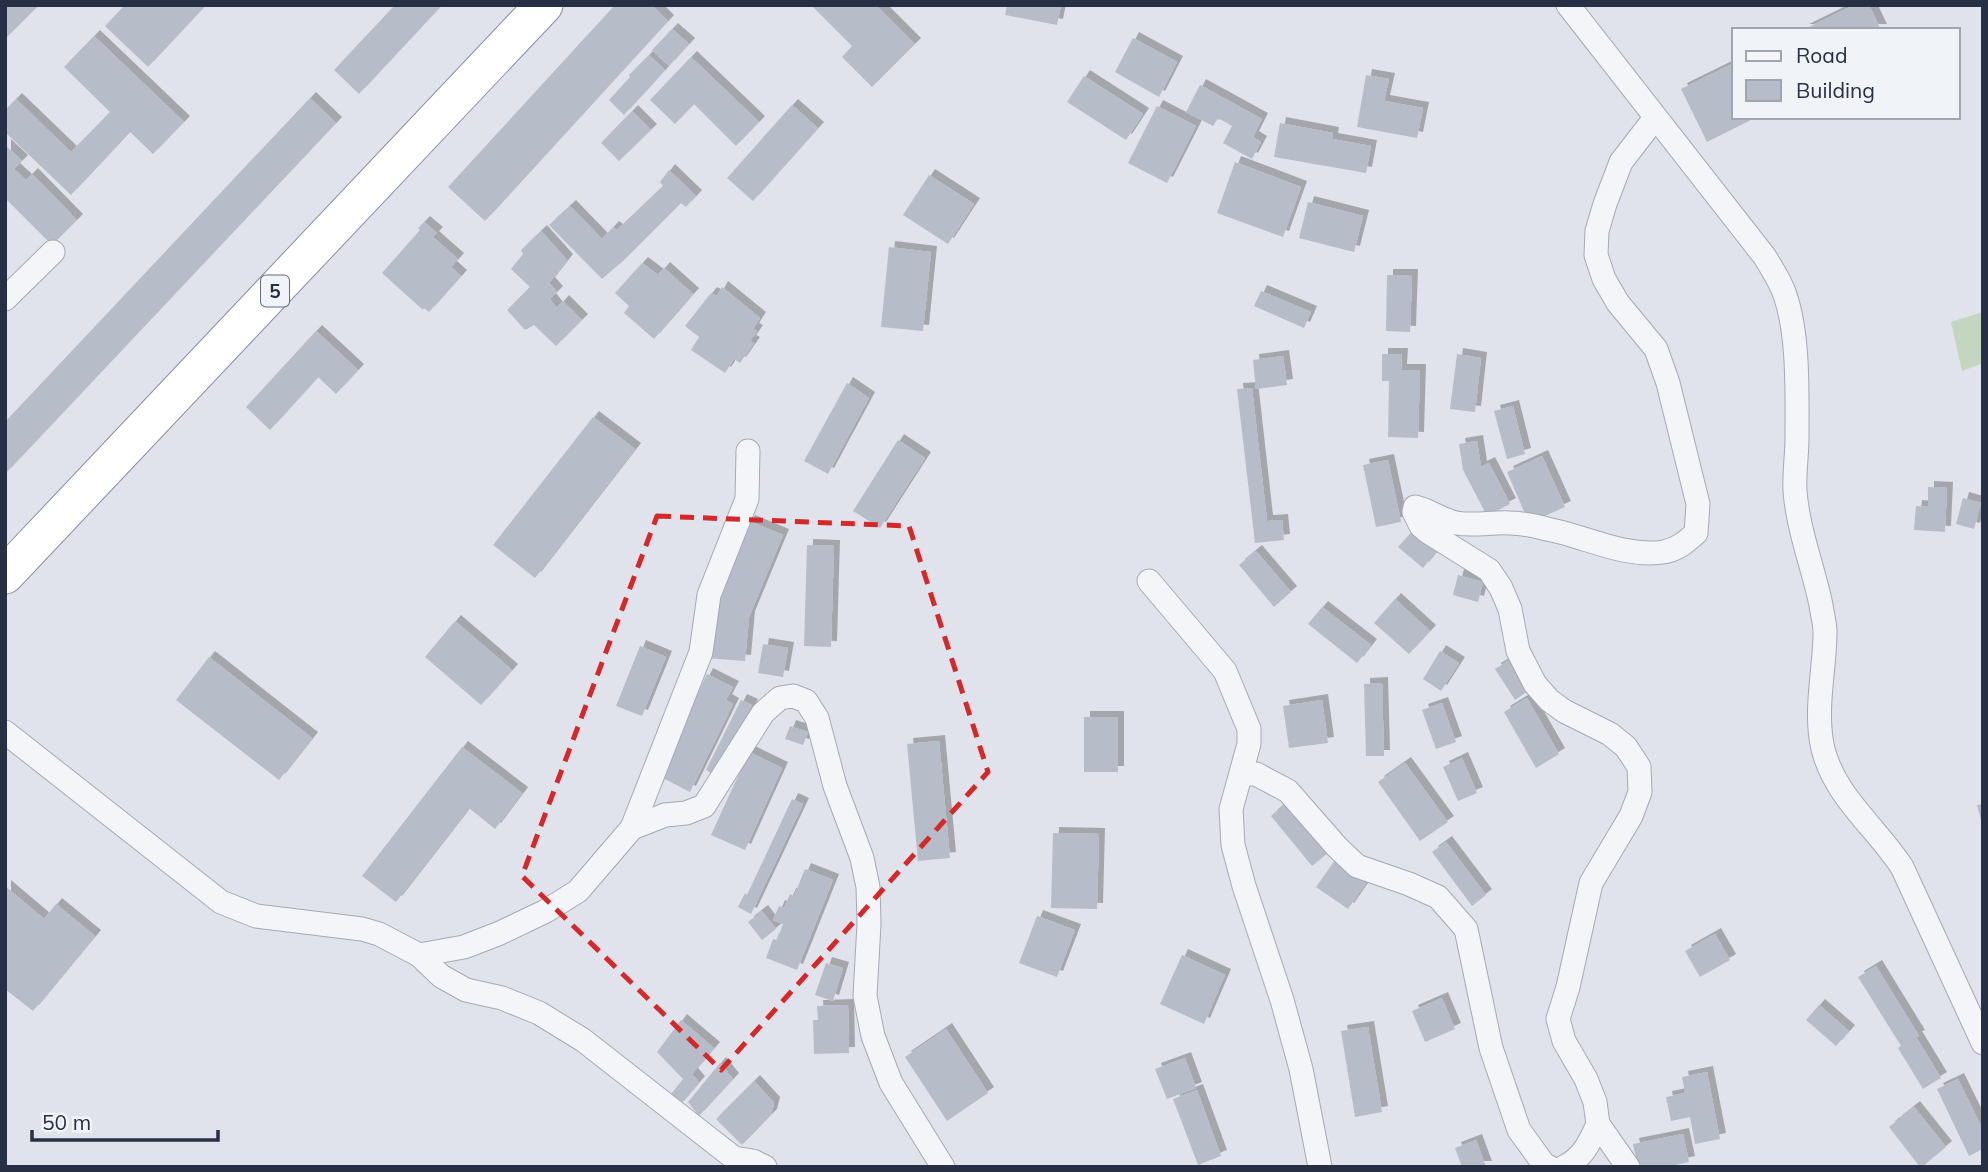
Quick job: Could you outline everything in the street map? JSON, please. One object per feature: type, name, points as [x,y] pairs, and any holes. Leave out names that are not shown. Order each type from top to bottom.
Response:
[{"type":"highway","name":"5","points":[[5,575],[544,5]]},
{"type":"street","points":[[1568,5],[1765,257],[1785,294],[1795,362],[1795,490],[1802,534],[1817,587],[1825,629],[1819,712],[1823,748],[1831,771],[1848,801],[1891,849],[1902,867],[1983,1044]]},
{"type":"street","points":[[1628,1167],[1598,1124],[1595,1102],[1586,1079],[1564,1041],[1558,1019],[1568,987],[1591,883],[1631,816],[1640,792],[1639,767],[1626,747],[1610,734],[1564,711],[1549,700],[1535,684],[1518,652],[1510,609],[1502,588],[1489,569],[1428,533],[1414,512],[1415,507],[1418,507],[1456,523],[1513,523],[1551,529],[1638,552],[1663,552],[1682,546],[1696,533],[1698,504],[1668,383],[1656,349],[1618,303],[1604,279],[1596,255],[1597,231],[1621,162],[1655,118]]},
{"type":"street","points":[[5,299],[53,252]]},
{"type":"street","points":[[419,955],[464,947],[546,911],[578,891],[632,828],[701,652],[709,595],[747,499],[748,451]]},
{"type":"street","points":[[1149,581],[1225,671],[1249,729],[1249,744],[1231,809],[1233,845],[1301,1069],[1320,1167]]},
{"type":"street","points":[[632,828],[665,815],[685,813],[704,806],[763,713],[780,698],[793,696],[806,701],[817,718],[835,786],[862,858],[869,887],[865,996],[873,1036],[891,1083],[943,1167]]},
{"type":"street","points":[[5,732],[221,902],[256,916],[362,929],[379,934],[419,955],[441,976],[466,990],[502,998],[539,1013],[572,1033],[734,1158],[753,1161],[765,1167]]},
{"type":"street","points":[[1241,774],[1256,774],[1288,791],[1336,847],[1357,866],[1438,897],[1466,929],[1492,1048],[1508,1099],[1519,1130],[1545,1166],[1549,1167]]},
{"type":"street","points":[[1564,1167],[1574,1162],[1588,1147],[1598,1124]]},
{"type":"highlighted area","points":[[657,516],[909,526],[988,772],[721,1070],[522,876]]},
{"type":"green space","points":[[1983,312],[1983,363],[1962,371],[1951,322]]},
{"type":"building","points":[[5,5],[39,5],[5,39]]},
{"type":"building","points":[[125,5],[206,5],[148,67],[105,26]]},
{"type":"building","points":[[395,5],[442,5],[359,94],[334,70]]},
{"type":"building","points":[[615,5],[652,5],[668,21],[485,221],[448,187]]},
{"type":"building","points":[[811,5],[876,5],[915,44],[872,87],[842,57],[852,46]]},
{"type":"building","points":[[1007,5],[1061,5],[1057,25],[1005,15]]},
{"type":"building","points":[[1854,5],[1869,5],[1880,28],[1807,28]]},
{"type":"building","points":[[672,29],[689,44],[669,66],[652,50]]},
{"type":"building","points":[[94,36],[184,122],[153,154],[130,132],[71,195],[5,132],[5,110],[16,99],[71,152],[110,112],[64,67]]},
{"type":"building","points":[[1133,38],[1177,62],[1159,97],[1115,72]]},
{"type":"building","points":[[649,55],[665,70],[624,115],[609,100]]},
{"type":"building","points":[[691,57],[759,122],[736,146],[694,104],[675,124],[650,100]]},
{"type":"building","points":[[1732,64],[1732,119],[1753,119],[1707,142],[1681,89]]},
{"type":"building","points":[[1366,75],[1389,79],[1384,101],[1423,108],[1417,138],[1357,127]]},
{"type":"building","points":[[1084,76],[1143,114],[1126,140],[1067,102]]},
{"type":"building","points":[[1200,85],[1262,119],[1253,137],[1261,142],[1252,159],[1223,143],[1232,126],[1218,118],[1213,126],[1186,112]]},
{"type":"building","points":[[310,98],[336,123],[5,474],[5,422]]},
{"type":"building","points":[[792,105],[818,128],[753,201],[727,178]]},
{"type":"building","points":[[1157,106],[1196,126],[1167,183],[1128,163]]},
{"type":"building","points":[[632,111],[651,130],[619,161],[601,143]]},
{"type":"building","points":[[1280,123],[1333,133],[1332,139],[1371,146],[1366,173],[1274,157]]},
{"type":"building","points":[[5,145],[22,161],[14,169],[26,180],[32,174],[77,220],[52,245],[5,198]]},
{"type":"building","points":[[1235,162],[1301,187],[1283,237],[1217,213]]},
{"type":"building","points":[[669,170],[696,196],[686,207],[681,203],[602,279],[549,225],[570,206],[602,239],[613,227],[617,230],[663,186],[660,182]]},
{"type":"building","points":[[929,175],[974,204],[948,244],[903,215]]},
{"type":"building","points":[[1308,202],[1363,216],[1354,252],[1299,238]]},
{"type":"building","points":[[424,222],[437,233],[433,237],[458,259],[451,267],[461,276],[429,312],[424,308],[423,310],[382,273]]},
{"type":"building","points":[[541,231],[567,260],[549,283],[557,292],[550,299],[557,308],[563,301],[582,320],[556,346],[534,325],[525,330],[507,310],[530,287],[511,269],[523,254],[521,250]]},
{"type":"building","points":[[889,247],[931,252],[923,331],[881,327]]},
{"type":"building","points":[[642,263],[658,275],[664,268],[693,294],[654,339],[624,313],[629,306],[615,293]]},
{"type":"building","points":[[1387,275],[1412,275],[1410,332],[1386,331]]},
{"type":"building","points":[[722,287],[760,318],[753,329],[757,331],[750,341],[754,343],[740,363],[734,359],[725,373],[691,350],[699,337],[685,326],[711,293],[717,296]]},
{"type":"building","points":[[1261,291],[1311,312],[1304,328],[1254,306]]},
{"type":"building","points":[[316,331],[358,370],[336,394],[318,377],[270,430],[246,407]]},
{"type":"building","points":[[1382,354],[1402,354],[1401,370],[1420,370],[1418,438],[1388,437],[1389,381],[1382,381]]},
{"type":"building","points":[[1457,354],[1481,358],[1475,412],[1450,409]]},
{"type":"building","points":[[1283,356],[1287,385],[1256,389],[1253,360]]},
{"type":"building","points":[[847,383],[869,398],[828,474],[804,461]]},
{"type":"building","points":[[1252,388],[1267,521],[1282,520],[1284,540],[1255,543],[1237,389]]},
{"type":"building","points":[[1513,406],[1525,454],[1507,459],[1494,411]]},
{"type":"building","points":[[593,417],[635,449],[535,578],[493,545]]},
{"type":"building","points":[[898,440],[925,458],[880,528],[853,511]]},
{"type":"building","points":[[1477,441],[1481,467],[1489,463],[1510,504],[1487,516],[1463,470],[1459,444]]},
{"type":"building","points":[[1542,456],[1565,507],[1529,523],[1507,472]]},
{"type":"building","points":[[1388,460],[1401,522],[1376,527],[1363,465]]},
{"type":"building","points":[[1928,487],[1947,488],[1945,532],[1914,530],[1916,506],[1928,507]]},
{"type":"building","points":[[1963,498],[1981,503],[1974,529],[1956,524]]},
{"type":"building","points":[[749,521],[783,535],[749,617],[745,661],[705,658],[708,614]]},
{"type":"building","points":[[1416,527],[1440,547],[1423,568],[1398,547]]},
{"type":"building","points":[[807,545],[834,546],[831,647],[804,646]]},
{"type":"building","points":[[1256,551],[1291,592],[1274,607],[1239,565]]},
{"type":"building","points":[[1458,575],[1483,582],[1478,602],[1453,595]]},
{"type":"building","points":[[1395,599],[1430,631],[1409,654],[1374,623]]},
{"type":"building","points":[[1322,607],[1371,645],[1357,663],[1308,624]]},
{"type":"building","points":[[455,621],[512,670],[481,705],[425,657]]},
{"type":"building","points":[[763,644],[788,648],[783,677],[758,673]]},
{"type":"building","points":[[640,646],[666,657],[642,716],[616,706]]},
{"type":"building","points":[[1440,651],[1459,663],[1441,691],[1423,679]]},
{"type":"building","points":[[209,657],[312,738],[279,780],[176,700]]},
{"type":"building","points":[[1514,657],[1534,687],[1515,700],[1495,669]]},
{"type":"building","points":[[707,674],[733,687],[726,700],[733,704],[690,792],[657,775]]},
{"type":"building","points":[[1382,683],[1384,756],[1366,756],[1364,684]]},
{"type":"building","points":[[1527,698],[1559,754],[1536,768],[1504,712]]},
{"type":"building","points":[[741,700],[752,705],[716,776],[706,770]]},
{"type":"building","points":[[1322,700],[1328,743],[1289,748],[1283,706]]},
{"type":"building","points":[[1442,703],[1456,742],[1436,749],[1422,710]]},
{"type":"building","points":[[1084,717],[1118,717],[1118,772],[1084,772]]},
{"type":"building","points":[[790,726],[808,732],[803,745],[785,739]]},
{"type":"building","points":[[939,741],[950,858],[918,861],[907,744]]},
{"type":"building","points":[[462,747],[522,793],[495,829],[469,808],[396,902],[362,876]]},
{"type":"building","points":[[749,752],[782,768],[745,850],[711,835]]},
{"type":"building","points":[[1462,758],[1477,793],[1458,801],[1443,767]]},
{"type":"building","points":[[1405,763],[1448,822],[1420,841],[1378,782]]},
{"type":"building","points":[[792,799],[803,804],[751,914],[738,907],[745,893],[747,895]]},
{"type":"building","points":[[1286,803],[1328,853],[1312,866],[1271,816]]},
{"type":"building","points":[[1983,804],[1983,823],[1982,824],[1977,805]]},
{"type":"building","points":[[1053,833],[1099,834],[1097,909],[1051,908]]},
{"type":"building","points":[[1446,842],[1486,895],[1472,906],[1432,852]]},
{"type":"building","points":[[1335,860],[1366,883],[1348,909],[1316,887]]},
{"type":"building","points":[[805,869],[833,880],[797,970],[766,958],[773,939],[777,940],[783,924],[773,920],[779,906],[784,908],[790,894],[794,896]]},
{"type":"building","points":[[5,886],[44,919],[56,904],[95,936],[33,1011],[5,989]]},
{"type":"building","points":[[762,911],[776,929],[762,940],[748,922]]},
{"type":"building","points":[[1037,916],[1075,930],[1057,977],[1019,963]]},
{"type":"building","points":[[1715,934],[1730,960],[1700,977],[1685,951]]},
{"type":"building","points":[[1182,955],[1225,975],[1204,1024],[1160,1004]]},
{"type":"building","points":[[826,963],[843,968],[833,1001],[815,995]]},
{"type":"building","points":[[1876,966],[1941,1078],[1923,1089],[1898,1048],[1901,1046],[1858,977]]},
{"type":"building","points":[[1442,998],[1455,1029],[1425,1042],[1412,1011]]},
{"type":"building","points":[[848,1005],[849,1053],[814,1054],[813,1020],[818,1020],[817,1006]]},
{"type":"building","points":[[1819,1005],[1849,1031],[1836,1046],[1806,1020]]},
{"type":"building","points":[[681,1020],[714,1048],[692,1074],[699,1082],[678,1107],[667,1099],[683,1079],[657,1052]]},
{"type":"building","points":[[1368,1027],[1382,1112],[1355,1117],[1341,1031]]},
{"type":"building","points":[[946,1029],[988,1093],[947,1121],[905,1057]]},
{"type":"building","points":[[1185,1058],[1196,1088],[1167,1099],[1155,1069]]},
{"type":"building","points":[[720,1063],[733,1079],[699,1116],[688,1102]]},
{"type":"building","points":[[1707,1072],[1720,1139],[1695,1144],[1690,1117],[1671,1121],[1666,1097],[1685,1093],[1682,1077]]},
{"type":"building","points":[[1958,1079],[1983,1130],[1983,1149],[1969,1156],[1937,1089]]},
{"type":"building","points":[[754,1081],[774,1103],[771,1115],[742,1145],[716,1119]]},
{"type":"building","points":[[1197,1090],[1221,1156],[1198,1165],[1173,1099]]},
{"type":"building","points":[[1914,1107],[1946,1147],[1922,1167],[1889,1127]]},
{"type":"building","points":[[1683,1134],[1689,1162],[1666,1167],[1638,1167],[1633,1144]]},
{"type":"building","points":[[1476,1140],[1486,1167],[1462,1167],[1455,1148]]}]
